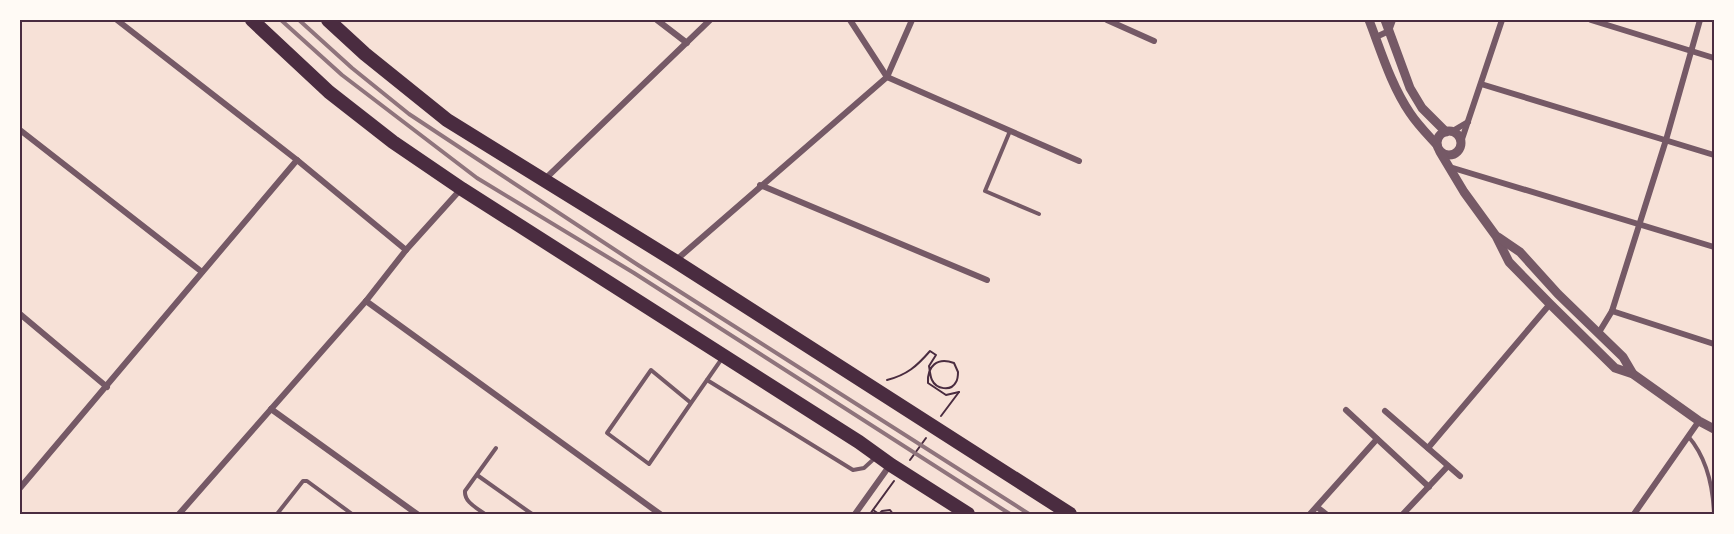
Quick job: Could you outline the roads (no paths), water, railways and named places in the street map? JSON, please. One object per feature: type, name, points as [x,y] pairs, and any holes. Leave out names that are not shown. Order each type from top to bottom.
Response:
[{"type":"highway","points":[[252,20],[329,92],[393,142],[462,189],[968,514]]},
{"type":"highway","points":[[328,20],[365,54],[447,120],[675,261],[1070,514]]},
{"type":"street","points":[[117,20],[297,160],[406,250]]},
{"type":"street","points":[[657,20],[687,43]]},
{"type":"street","points":[[544,180],[710,20]]},
{"type":"street","points":[[850,20],[886,77],[1078,161]]},
{"type":"street","points":[[675,261],[886,77],[912,20]]},
{"type":"street","points":[[1107,20],[1154,40]]},
{"type":"street","points":[[1369,20],[1388,71],[1411,115],[1447,155],[1457,152]]},
{"type":"street","points":[[1385,20],[1410,88],[1422,108],[1449,132],[1457,135],[1461,142]]},
{"type":"street","points":[[1376,37],[1389,31],[1393,20]]},
{"type":"street","points":[[1453,171],[1457,152],[1502,20]]},
{"type":"street","points":[[1591,20],[1606,22],[1714,58]]},
{"type":"street","points":[[1598,334],[1612,310],[1666,140],[1700,20]]},
{"type":"street","points":[[1481,84],[1714,155]]},
{"type":"street","points":[[1468,122],[1438,138],[1439,148],[1496,236],[1509,262],[1614,368],[1633,374],[1699,421],[1714,429]]},
{"type":"street","points":[[20,130],[202,272]]},
{"type":"street","points":[[20,488],[297,160]]},
{"type":"street","points":[[1453,171],[1640,223],[1714,247]]},
{"type":"street","points":[[760,185],[987,280]]},
{"type":"street","points":[[179,514],[366,301],[406,250],[462,189]]},
{"type":"street","points":[[1496,236],[1520,252],[1623,357],[1633,374]]},
{"type":"street","points":[[366,301],[660,514]]},
{"type":"street","points":[[1428,448],[1550,304]]},
{"type":"street","points":[[1612,310],[1714,344]]},
{"type":"street","points":[[20,315],[106,387]]},
{"type":"street","points":[[272,409],[417,514]]},
{"type":"street","points":[[1346,410],[1429,487]]},
{"type":"street","points":[[1385,411],[1460,476]]},
{"type":"street","points":[[1634,514],[1699,421]]},
{"type":"street","points":[[1310,514],[1377,439]]},
{"type":"street","points":[[1403,514],[1448,466]]},
{"type":"street","points":[[855,514],[897,470]]},
{"type":"street","points":[[1317,507],[1326,514]]},
{"type":"lane","points":[[1010,131],[985,191],[1039,214]]},
{"type":"lane","points":[[692,403],[651,370],[607,433],[650,464],[692,403],[706,380],[724,356]]},
{"type":"lane","points":[[706,380],[853,471],[864,468],[877,455]]},
{"type":"lane","points":[[1688,436],[1700,450],[1713,492],[1714,514]]},
{"type":"lane","points":[[485,514],[469,502],[465,491],[496,448]]},
{"type":"lane","points":[[477,475],[532,514]]},
{"type":"lane","points":[[277,514],[303,481],[307,481],[352,514]]},
{"type":"railway","points":[[281,20],[342,75],[477,178],[634,273],[1010,514]]},
{"type":"railway","points":[[299,20],[352,68],[409,114],[638,265],[1029,514]]}]
